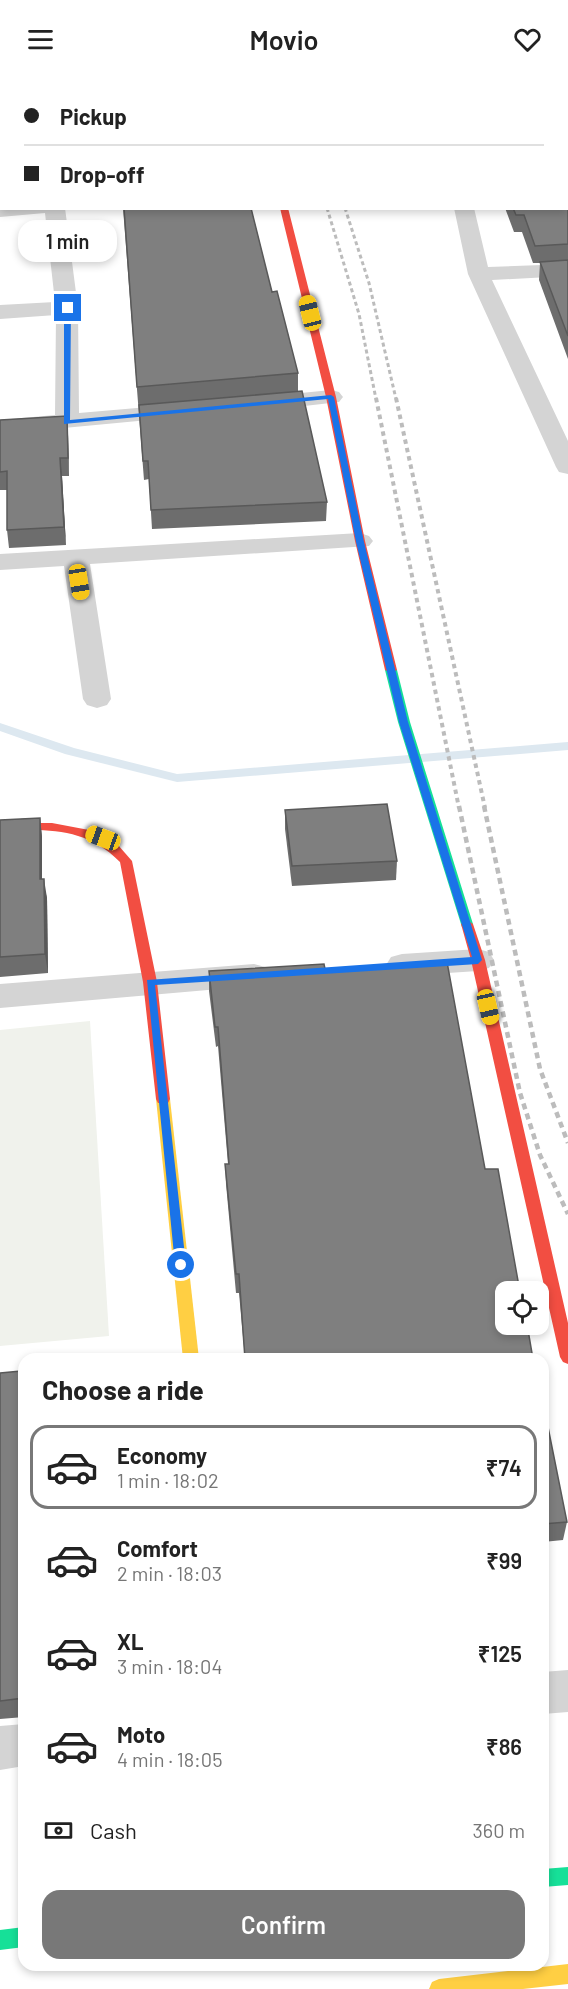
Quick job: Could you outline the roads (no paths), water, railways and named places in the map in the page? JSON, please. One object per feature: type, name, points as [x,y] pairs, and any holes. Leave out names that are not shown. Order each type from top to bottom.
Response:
[{"type":"street","points":[[55,210],[68,308],[67,422]]},
{"type":"street","points":[[284,210],[331,397],[360,542],[404,722],[478,960],[568,1357]]},
{"type":"street","points":[[464,210],[479,274],[568,466]]},
{"type":"street","points":[[479,274],[568,270]]},
{"type":"street","points":[[0,312],[68,308]]},
{"type":"street","points":[[239,406],[331,397]]},
{"type":"street","points":[[0,427],[205,409]]},
{"type":"street","points":[[0,562],[360,542]]},
{"type":"street","points":[[76,558],[97,699]]},
{"type":"street","points":[[0,827],[43,825],[78,829],[103,838],[119,849],[126,861],[150,982],[190,1353]]},
{"type":"street","points":[[372,968],[478,960]]},
{"type":"street","points":[[0,996],[150,982],[279,974]]},
{"type":"street","points":[[549,1693],[568,1691]]},
{"type":"street","points":[[0,1748],[18,1746]]},
{"type":"street","points":[[549,1878],[568,1876]]},
{"type":"street","points":[[0,1940],[18,1938]]},
{"type":"street","points":[[440,1989],[568,1974]]},
{"type":"waterway","points":[[0,727],[70,751],[177,778],[568,746]]},
{"type":"railway","points":[[328,210],[359,314],[376,399]]},
{"type":"railway","points":[[346,210],[369,283],[396,399]]},
{"type":"railway","points":[[376,398],[459,808]]},
{"type":"railway","points":[[396,398],[485,808]]},
{"type":"railway","points":[[459,806],[520,1093],[540,1155],[568,1214]]},
{"type":"railway","points":[[484,806],[540,1069],[568,1143]]}]
